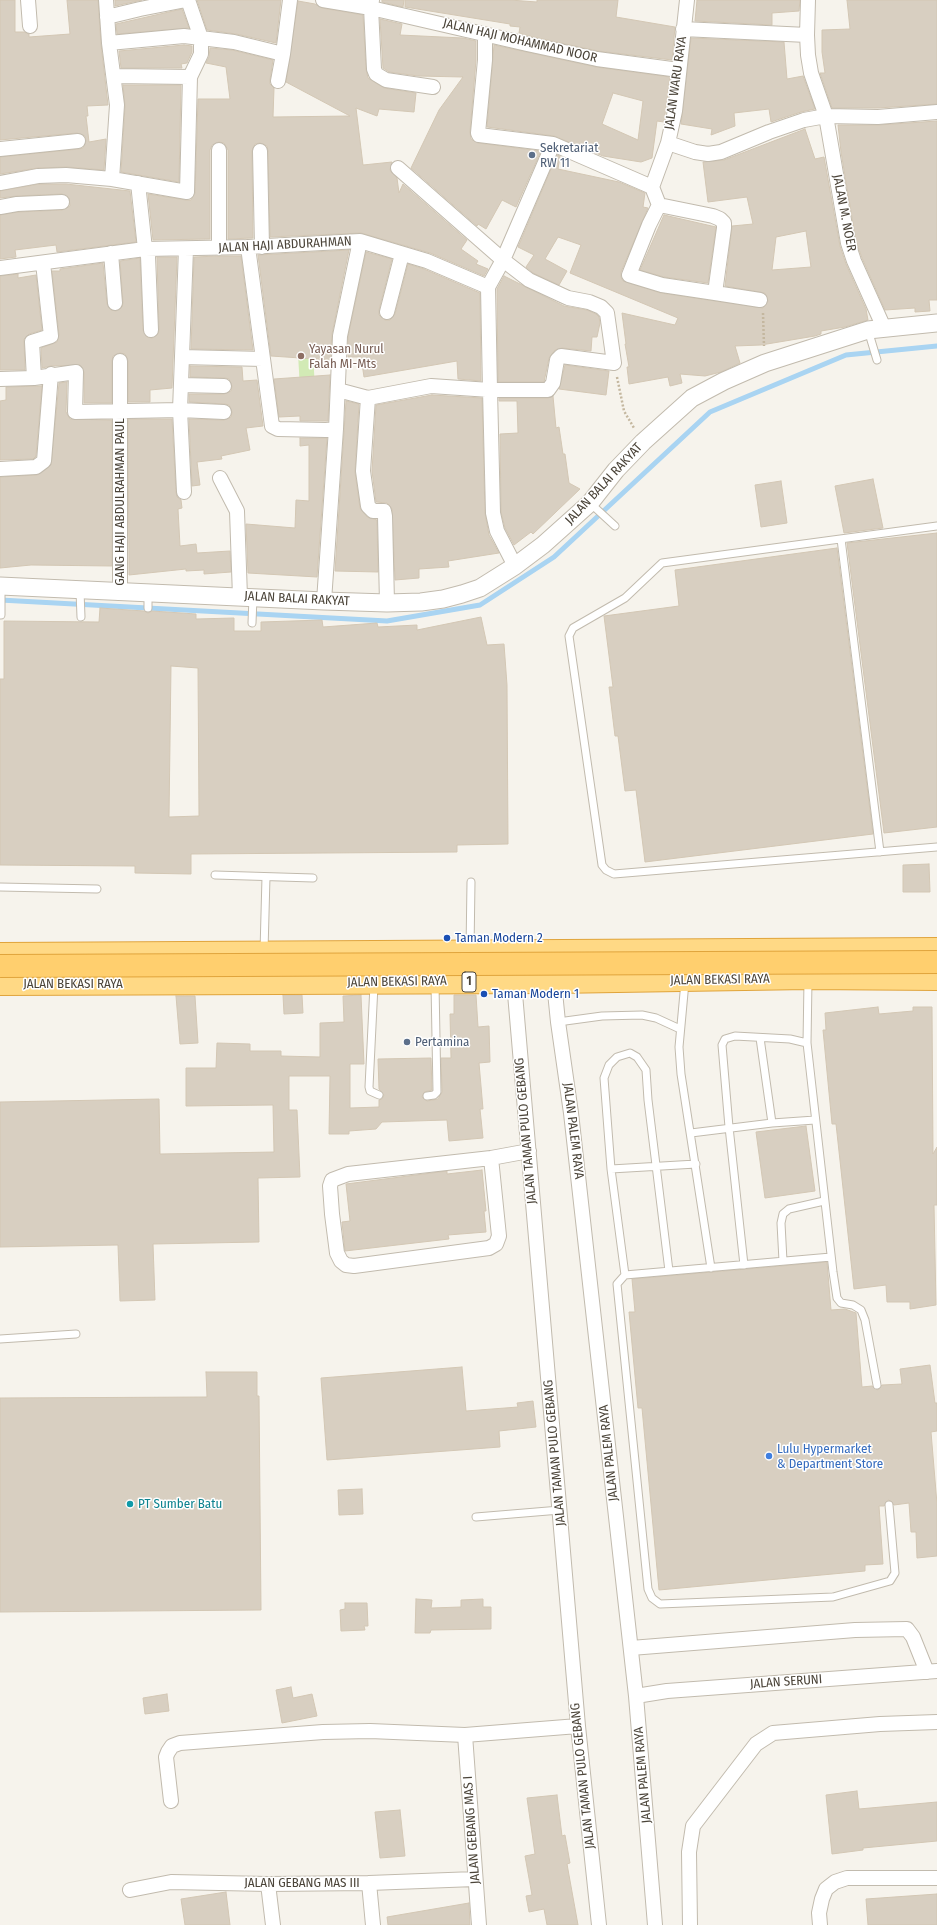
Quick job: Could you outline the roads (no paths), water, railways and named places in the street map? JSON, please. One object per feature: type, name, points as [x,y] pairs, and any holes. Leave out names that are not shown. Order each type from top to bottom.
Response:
[{"type":"highway","points":[[0,954],[937,949]]},
{"type":"highway","points":[[746,979],[747,950]]},
{"type":"highway","points":[[580,952],[580,982]]},
{"type":"highway","points":[[0,966],[937,962]]},
{"type":"highway","name":"JALAN BEKASI RAYA","points":[[0,984],[580,982],[808,978],[937,979]]},
{"type":"street","points":[[28,0],[30,26]]},
{"type":"street","points":[[106,0],[109,43],[117,105],[112,179]]},
{"type":"street","points":[[0,183],[38,176],[66,175],[112,179],[187,192],[190,77],[201,54],[201,38],[187,0],[107,17]]},
{"type":"street","points":[[278,82],[290,0]]},
{"type":"street","name":"JALAN HAJI MOHAMMAD NOOR","points":[[323,0],[371,4],[485,35],[596,59],[678,70]]},
{"type":"street","name":"JALAN WARU RAYA","points":[[652,187],[668,143],[675,111],[678,70],[687,0]]},
{"type":"street","name":"JALAN M. NOER","points":[[808,0],[807,35],[811,73],[826,116],[848,243],[874,332]]},
{"type":"street","points":[[371,4],[374,69],[376,74],[386,80],[433,86]]},
{"type":"street","points":[[683,29],[807,35]]},
{"type":"street","points":[[485,35],[485,60],[479,135],[553,144],[652,187],[659,205],[649,225],[629,275],[662,284],[760,300]]},
{"type":"street","points":[[109,43],[184,36],[234,42],[283,54]]},
{"type":"street","points":[[114,76],[190,77]]},
{"type":"street","points":[[668,143],[695,152],[708,154],[721,152],[769,132],[804,120],[826,116],[878,117],[937,112]]},
{"type":"street","points":[[0,149],[78,141]]},
{"type":"street","points":[[515,566],[497,530],[493,513],[488,287],[503,260],[553,144]]},
{"type":"street","points":[[219,150],[219,248]]},
{"type":"street","points":[[260,151],[262,247]]},
{"type":"street","points":[[338,390],[368,398],[421,387],[490,390],[548,390],[553,384],[557,360],[561,356],[614,363],[607,313],[601,307],[588,302],[568,298],[529,280],[503,260],[398,168]]},
{"type":"street","points":[[138,183],[145,249],[148,256],[151,330]]},
{"type":"street","points":[[0,207],[17,204],[62,202]]},
{"type":"street","points":[[659,205],[712,216],[724,223],[715,293]]},
{"type":"street","points":[[324,602],[336,429],[340,336],[360,241]]},
{"type":"street","name":"JALAN HAJI ABDURAHMAN","points":[[0,268],[145,249],[262,247],[360,241],[427,261],[488,287]]},
{"type":"street","points":[[248,247],[272,426],[278,429],[336,429]]},
{"type":"street","points":[[184,492],[180,410],[186,249]]},
{"type":"street","points":[[111,254],[115,303]]},
{"type":"street","points":[[387,312],[402,254]]},
{"type":"street","points":[[34,378],[32,342],[50,336],[43,263]]},
{"type":"street","name":"JALAN BALAI RAKYAT","points":[[1,589],[80,596],[120,592],[148,601],[387,603],[421,602],[443,599],[462,594],[480,588],[515,566],[592,505],[616,470],[643,442],[692,398],[724,381],[764,363],[874,332],[937,323]]},
{"type":"street","points":[[182,357],[263,359]]},
{"type":"street","name":"GANG HAJI ABDULRAHMAN PAUL","points":[[120,361],[120,592]]},
{"type":"street","points":[[0,378],[34,378],[51,374],[76,372],[75,412],[180,410],[224,412]]},
{"type":"street","points":[[0,469],[36,467],[44,461],[51,374]]},
{"type":"street","points":[[181,385],[224,386]]},
{"type":"street","points":[[368,398],[363,471],[368,506],[373,511],[384,511],[385,516],[387,603]]},
{"type":"street","points":[[220,478],[237,511],[249,601]]},
{"type":"street","name":"JALAN TAMAN PULO GEBANG","points":[[514,982],[578,1726],[599,1925]]},
{"type":"street","name":"JALAN PALEM RAYA","points":[[554,982],[558,1022],[571,1112],[631,1648],[655,1925]]},
{"type":"street","points":[[492,1158],[499,1236],[496,1244],[489,1248],[354,1266],[346,1265],[341,1261],[337,1253],[332,1214],[330,1186],[332,1180],[348,1174],[492,1158],[528,1151]]},
{"type":"street","points":[[631,1648],[855,1630],[907,1628],[932,1672]]},
{"type":"street","name":"JALAN SERUNI","points":[[636,1696],[667,1691],[932,1672]]},
{"type":"street","points":[[690,1925],[689,1852],[693,1826],[756,1744],[773,1733],[880,1724],[937,1722]]},
{"type":"street","points":[[171,1801],[166,1757],[172,1746],[180,1743],[323,1732],[370,1731],[465,1735],[578,1726]]},
{"type":"street","name":"JALAN GEBANG MAS I","points":[[465,1735],[475,1879],[480,1925]]},
{"type":"street","points":[[820,1925],[819,1913],[822,1899],[826,1889],[835,1882],[847,1878],[937,1878]]},
{"type":"street","name":"JALAN GEBANG MAS III","points":[[130,1890],[171,1882],[268,1884],[369,1883],[475,1879]]},
{"type":"street","points":[[369,1883],[372,1925]]},
{"type":"street","points":[[268,1884],[273,1925]]},
{"type":"lane","points":[[874,332],[876,358]]},
{"type":"lane","points":[[592,505],[613,524]]},
{"type":"lane","points":[[937,526],[662,563],[625,598],[573,628],[568,636],[602,865],[606,870],[614,874],[937,847]]},
{"type":"lane","points":[[841,539],[880,852]]},
{"type":"lane","points":[[1,589],[1,615]]},
{"type":"lane","points":[[80,596],[81,614]]},
{"type":"lane","points":[[249,601],[252,621]]},
{"type":"lane","points":[[215,875],[266,878],[313,878]]},
{"type":"lane","points":[[264,953],[266,878]]},
{"type":"lane","points":[[470,952],[471,882]]},
{"type":"lane","points":[[0,886],[97,889]]},
{"type":"lane","points":[[808,978],[807,1043],[824,1201],[837,1298],[841,1302],[853,1305],[861,1310],[865,1320],[877,1385]]},
{"type":"lane","points":[[685,980],[679,1047],[681,1074],[711,1268]]},
{"type":"lane","points":[[427,1096],[434,1095],[437,1092],[435,982]]},
{"type":"lane","points":[[374,983],[369,1087],[370,1091],[379,1095]]},
{"type":"lane","points":[[558,1022],[602,1016],[642,1015],[656,1018],[680,1029]]},
{"type":"lane","points":[[744,1265],[729,1128],[722,1045],[725,1039],[735,1036],[790,1039],[807,1043]]},
{"type":"lane","points":[[760,1038],[772,1123]]},
{"type":"lane","points":[[625,1275],[611,1169],[604,1078],[609,1065],[617,1057],[630,1053],[637,1057],[646,1070],[655,1166],[669,1271]]},
{"type":"lane","points":[[691,1133],[772,1123],[815,1120]]},
{"type":"lane","points":[[611,1169],[696,1164]]},
{"type":"lane","points":[[784,1261],[781,1223],[783,1214],[789,1209],[824,1201]]},
{"type":"lane","points":[[831,1258],[625,1275],[617,1284],[648,1589],[652,1598],[660,1604],[833,1597],[890,1581],[895,1573],[889,1505]]},
{"type":"lane","points":[[0,1339],[76,1334]]},
{"type":"lane","points":[[476,1517],[560,1510]]},
{"type":"waterway","points":[[0,600],[387,621],[480,605],[554,557],[710,412],[846,355],[937,346]]},
{"type":"place","name":"Sekretariat RW 11","points":[[532,155]]},
{"type":"place","name":"Yayasan Nurul Falah MI-Mts","points":[[301,356]]},
{"type":"place","name":"Taman Modern 2","points":[[447,938]]},
{"type":"place","name":"Taman Modern 1","points":[[484,994]]},
{"type":"place","name":"Pertamina","points":[[407,1042]]},
{"type":"place","name":"Lulu Hypermarket & Department Store","points":[[769,1456]]},
{"type":"place","name":"PT Sumber Batu","points":[[130,1504]]}]
